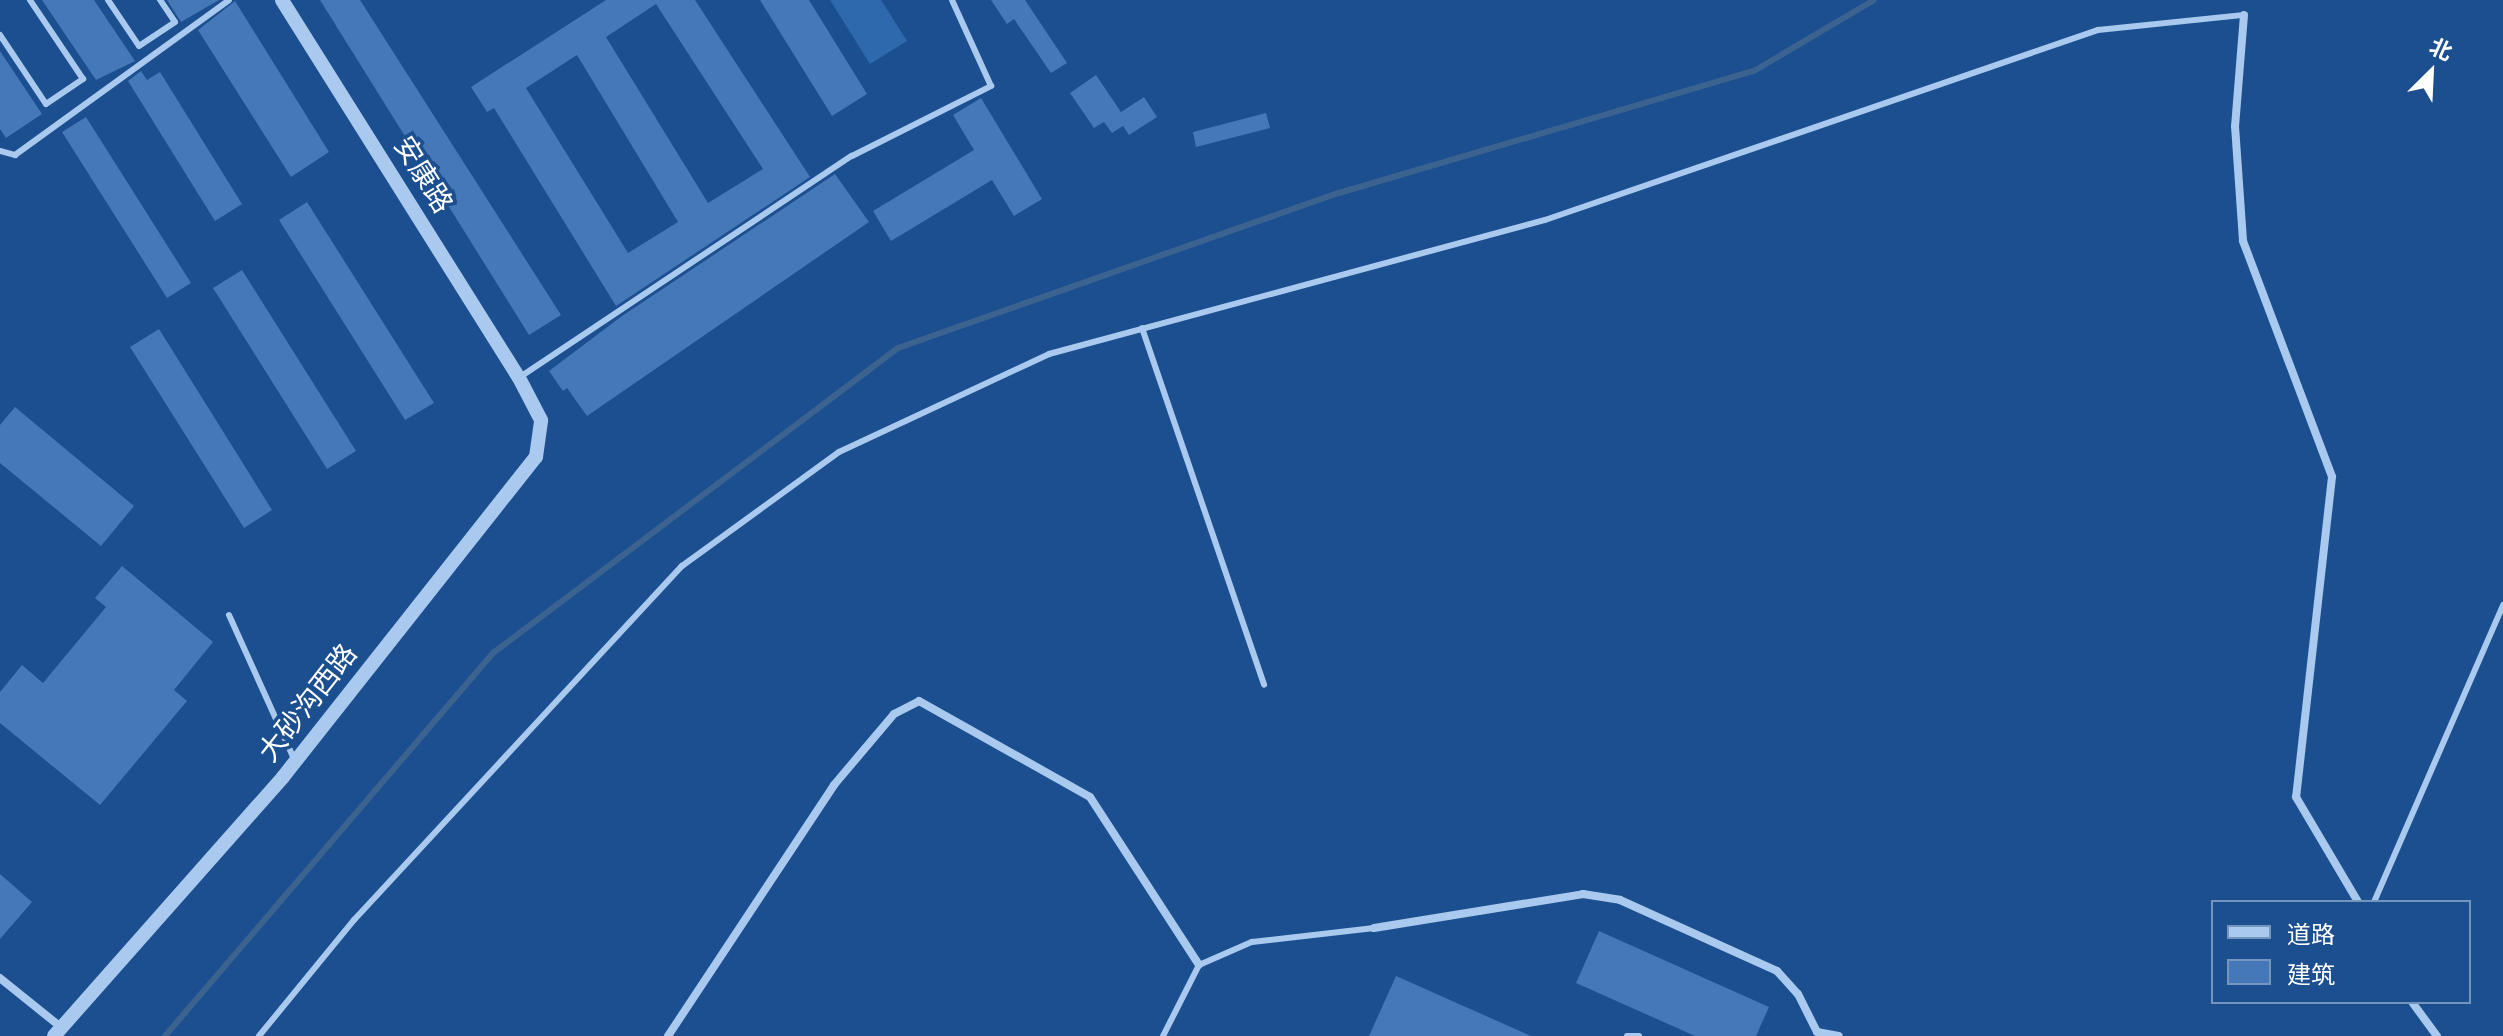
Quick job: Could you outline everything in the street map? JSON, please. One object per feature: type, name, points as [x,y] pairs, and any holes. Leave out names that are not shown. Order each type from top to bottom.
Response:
[{"type":"street","name":"安康路","points":[[282,0],[519,378]]},
{"type":"street","points":[[2244,15],[2235,126],[2243,241],[2332,477],[2296,797],[2357,900]]},
{"type":"street","name":"大砂沟西路","points":[[58,1032],[295,761],[536,457],[541,420],[519,378]]},
{"type":"street","points":[[668,1036],[834,785],[894,714],[919,701],[1090,797],[1199,965]]},
{"type":"street","points":[[1374,928],[1583,894],[1620,900],[1777,971],[1798,994],[1815,1034],[1839,1036]]},
{"type":"street","points":[[0,978],[58,1032]]},
{"type":"street","points":[[2413,1004],[2437,1036]]},
{"type":"lane","points":[[0,35],[46,104],[83,79],[30,0]]},
{"type":"lane","points":[[108,0],[139,46],[175,22],[160,0]]},
{"type":"lane","points":[[0,151],[15,155],[229,0]]},
{"type":"lane","points":[[519,378],[852,156],[991,86],[952,0]]},
{"type":"lane","points":[[259,1036],[364,909],[682,566],[839,452],[1049,354],[1545,220],[2098,30],[2244,15]]},
{"type":"lane","points":[[1142,328],[1264,685]]},
{"type":"lane","points":[[2375,900],[2503,605]]},
{"type":"lane","points":[[229,615],[295,761]]},
{"type":"lane","points":[[1163,1036],[1199,965],[1252,942],[1374,928]]},
{"type":"lane","points":[[1627,1036],[1639,1036]]},
{"type":"shaded area","points":[[830,0],[881,0],[907,41],[870,64]]},
{"type":"building","points":[[42,0],[94,0],[135,61],[96,80]]},
{"type":"building","points":[[167,0],[219,0],[181,22]]},
{"type":"building","points":[[320,0],[360,0],[561,315],[529,335]]},
{"type":"building","points":[[606,0],[695,0],[810,177],[616,306],[494,108],[487,112],[471,87]],"holes":[[[656,4],[763,169],[708,203],[606,37]],[[577,55],[678,222],[628,253],[526,88]]]},
{"type":"building","points":[[760,0],[809,0],[867,94],[832,116]]},
{"type":"building","points":[[991,0],[1025,0],[1067,63],[1051,73],[1014,19],[1007,24]]},
{"type":"building","points":[[235,1],[329,152],[291,177],[198,30]]},
{"type":"building","points":[[0,51],[42,114],[6,138],[0,129]]},
{"type":"building","points":[[141,71],[147,80],[160,72],[242,204],[215,221],[128,81]]},
{"type":"building","points":[[1096,75],[1121,112],[1144,97],[1157,117],[1129,135],[1123,126],[1112,133],[1104,122],[1094,128],[1070,93]]},
{"type":"building","points":[[981,98],[1042,199],[1014,216],[992,180],[891,241],[873,211],[974,150],[953,115]]},
{"type":"building","points":[[1266,113],[1270,128],[1196,147],[1193,132]]},
{"type":"building","points":[[86,117],[191,283],[167,298],[62,132]]},
{"type":"building","points":[[835,174],[869,222],[587,416],[567,388],[563,391],[549,371],[622,316]]},
{"type":"building","points":[[307,202],[434,403],[405,420],[279,220]]},
{"type":"building","points":[[242,270],[356,451],[327,469],[213,288]]},
{"type":"building","points":[[159,329],[272,510],[244,528],[130,347]]},
{"type":"building","points":[[15,407],[134,506],[101,546],[0,463],[0,425]]},
{"type":"building","points":[[122,566],[213,642],[174,690],[187,701],[100,805],[0,723],[0,692],[22,665],[43,683],[106,607],[95,598]]},
{"type":"building","points":[[0,874],[32,902],[0,939]]},
{"type":"building","points":[[1599,931],[1769,1007],[1756,1036],[1695,1036],[1576,983]]},
{"type":"building","points":[[1396,976],[1531,1036],[1369,1036]]},
{"type":"waterway","points":[[165,1036],[493,653],[898,348],[1339,193],[1754,71],[1874,0]]}]
